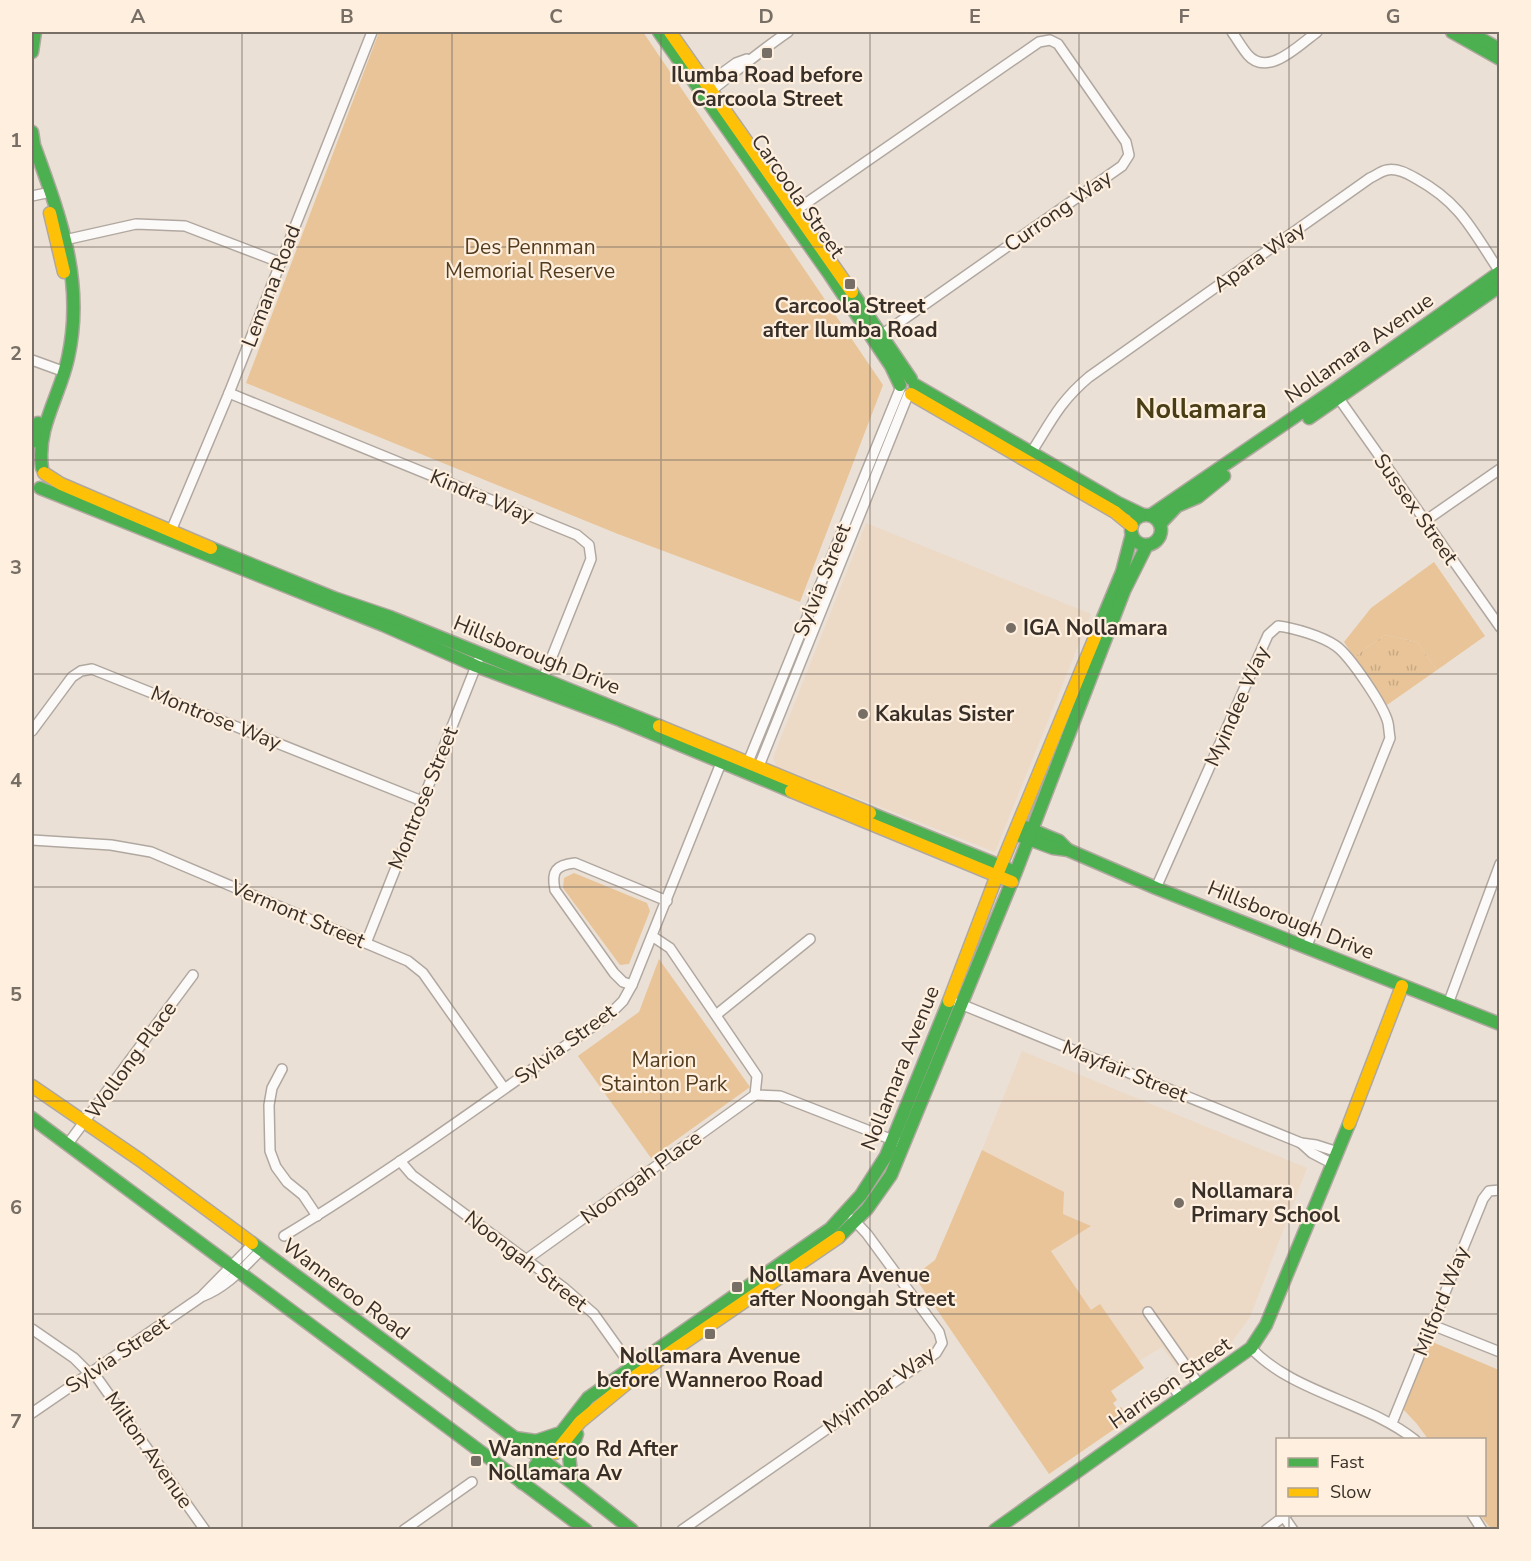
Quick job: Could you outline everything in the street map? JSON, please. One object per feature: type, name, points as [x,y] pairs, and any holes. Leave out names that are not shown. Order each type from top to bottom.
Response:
[{"type":"main road","points":[[32,52],[35,32]]},
{"type":"main road","name":"Carcoola Street","points":[[659,32],[705,90],[834,272],[877,338],[901,361],[907,388],[1104,500],[1152,518]]},
{"type":"main road","name":"Carcoola Street","points":[[670,32],[705,90]]},
{"type":"main road","points":[[1452,32],[1500,59]]},
{"type":"main road","points":[[1469,32],[1500,50]]},
{"type":"main road","points":[[32,135],[42,194]]},
{"type":"main road","points":[[32,161],[42,194],[62,241],[66,286],[62,371],[42,435],[39,468],[43,483],[36,489]]},
{"type":"main road","name":"Nollamara Avenue","points":[[1336,394],[1500,272]]},
{"type":"main road","name":"Nollamara Avenue","points":[[1152,518],[1500,286]]},
{"type":"main road","points":[[32,442],[62,371]]},
{"type":"main road","name":"Hillsborough Drive","points":[[39,468],[61,484],[169,536]]},
{"type":"main road","name":"Hillsborough Drive","points":[[36,489],[169,536],[383,625],[541,684],[620,720],[752,769],[1014,877]]},
{"type":"main road","name":"Carcoola Street","points":[[1104,500],[1132,530]]},
{"type":"main road","points":[[1152,518],[1161,532],[1158,539],[1147,545],[1138,542],[1132,530],[1136,519],[1152,518]]},
{"type":"main road","name":"Nollamara Avenue","points":[[1105,627],[1132,530]]},
{"type":"main road","name":"Nollamara Avenue","points":[[544,1461],[562,1429],[588,1398],[737,1308],[857,1222],[869,1210],[891,1175],[898,1142],[949,998],[999,870],[1061,737],[1105,627],[1147,545]]},
{"type":"main road","name":"Nollamara Avenue","points":[[525,1485],[544,1461],[585,1418],[634,1371],[830,1229],[847,1213],[872,1182],[886,1156],[898,1142],[962,1004],[1031,834],[1061,737]]},
{"type":"main road","name":"Hillsborough Drive","points":[[1017,829],[1059,841],[1068,850],[1156,888],[1500,1024]]},
{"type":"main road","name":"Harrison Street","points":[[995,1530],[1251,1348],[1266,1325],[1338,1152],[1402,986]]},
{"type":"main road","name":"Wanneroo Road","points":[[32,1086],[86,1121],[257,1247],[572,1482],[632,1530]]},
{"type":"main road","points":[[32,1118],[586,1530]]},
{"type":"main road","points":[[572,1482],[568,1462],[571,1449],[585,1418]]},
{"type":"main road","points":[[513,1438],[540,1442],[562,1429]]},
{"type":"street","name":"Lemana Road","points":[[169,536],[229,393],[372,32]]},
{"type":"street","points":[[705,90],[741,68],[749,59],[788,32]]},
{"type":"street","points":[[1232,32],[1249,57],[1261,64],[1275,62],[1317,32]]},
{"type":"street","name":"Currong Way","points":[[792,214],[1039,42],[1050,40],[1058,44],[1126,142],[1129,155],[1122,166],[877,338]]},
{"type":"street","name":"Apara Way","points":[[1029,457],[1053,415],[1070,393],[1089,377],[1360,185],[1386,170],[1397,170],[1408,174],[1443,195],[1463,216],[1500,272]]},
{"type":"street","points":[[62,241],[136,224],[185,226],[279,262]]},
{"type":"street","points":[[32,360],[62,371]]},
{"type":"street","name":"Sylvia Street","points":[[752,769],[907,388]]},
{"type":"street","name":"Kindra Way","points":[[229,393],[577,534],[589,545],[591,559],[541,684]]},
{"type":"street","name":"Sussex Street","points":[[1336,394],[1500,627]]},
{"type":"street","points":[[1425,521],[1500,469]]},
{"type":"street","name":"Myindee Way","points":[[1156,888],[1268,635],[1278,626],[1334,644],[1346,654],[1382,708],[1388,722],[1390,738],[1306,948]]},
{"type":"street","name":"Montrose Street","points":[[366,943],[478,660]]},
{"type":"street","name":"Montrose Way","points":[[32,731],[72,677],[81,671],[92,669],[423,801]]},
{"type":"street","name":"Sylvia Street","points":[[284,1236],[400,1161],[609,1015],[623,1001],[667,901],[723,758]]},
{"type":"street","name":"Vermont Street","points":[[32,840],[111,845],[151,852],[408,961],[423,973],[504,1088]]},
{"type":"street","points":[[632,985],[623,982],[614,973],[555,890],[553,880],[556,870],[564,864],[574,863],[667,901]]},
{"type":"street","points":[[1448,1005],[1500,864]]},
{"type":"street","points":[[652,936],[670,948],[757,1076],[755,1095],[780,1096],[898,1142]]},
{"type":"street","points":[[716,1015],[810,939]]},
{"type":"street","name":"Wollong Place","points":[[68,1145],[193,975]]},
{"type":"street","name":"Mayfair Street","points":[[949,998],[1301,1143],[1316,1144],[1338,1152]]},
{"type":"street","points":[[282,1069],[272,1088],[269,1105],[270,1152],[276,1167],[287,1182],[303,1195],[317,1216]]},
{"type":"street","name":"Noongah Place","points":[[527,1258],[755,1095]]},
{"type":"street","name":"Mayfair Street","points":[[1301,1143],[1312,1153],[1333,1164]]},
{"type":"street","name":"Noongah Street","points":[[400,1161],[412,1175],[527,1258],[594,1314],[634,1371]]},
{"type":"street","name":"Milford Way","points":[[1392,1423],[1483,1199],[1489,1191],[1500,1190]]},
{"type":"street","name":"Myimbar Way","points":[[682,1530],[936,1353],[942,1343],[939,1332],[857,1222],[847,1213]]},
{"type":"street","name":"Sylvia Street","points":[[32,1413],[201,1297],[218,1291],[257,1247]]},
{"type":"street","points":[[1148,1312],[1200,1386]]},
{"type":"street","points":[[1432,1325],[1500,1352]]},
{"type":"street","name":"Milton Avenue","points":[[32,1329],[92,1373],[205,1530]]},
{"type":"street","points":[[1251,1348],[1286,1375],[1392,1423],[1413,1438]]},
{"type":"street","points":[[1170,1383],[1182,1399]]},
{"type":"street","points":[[1399,1438],[1404,1431]]},
{"type":"street","points":[[404,1530],[472,1482]]},
{"type":"street","points":[[1266,1530],[1286,1516],[1293,1530]]},
{"type":"street","points":[[1473,1516],[1482,1530]]},
{"type":"shaded area","points":[[866,523],[1091,614],[995,852],[776,766],[773,758]]},
{"type":"shaded area","name":"Nollamara Primary School","points":[[1022,1051],[1307,1168],[1250,1317],[1231,1343],[1182,1374],[1162,1347],[1139,1361],[1100,1305],[1091,1310],[1051,1250],[1091,1226],[1063,1214],[1064,1192],[982,1150]]},
{"type":"green space","name":"Des Pennman Memorial Reserve","points":[[379,32],[643,32],[883,385],[800,602],[618,534],[246,383]]},
{"type":"green space","points":[[1434,562],[1485,636],[1437,670],[1417,642],[1385,635],[1354,657],[1344,642],[1371,608]]},
{"type":"green space","points":[[1385,635],[1417,642],[1437,670],[1387,705],[1354,657]]},
{"type":"green space","points":[[574,873],[647,903],[650,911],[629,964],[620,965],[563,888],[564,878]]},
{"type":"green space","name":"Marion Stainton Park","points":[[659,959],[750,1087],[651,1158],[578,1056],[639,1012]]},
{"type":"green space","points":[[982,1150],[1064,1192],[1063,1214],[1091,1226],[1051,1251],[1091,1310],[1100,1304],[1144,1368],[1111,1391],[1117,1400],[1113,1403],[1117,1409],[1121,1407],[1129,1419],[1049,1474],[914,1276],[935,1260]]},
{"type":"green space","points":[[1430,1341],[1499,1370],[1499,1529],[1491,1529],[1481,1516],[1486,1516],[1486,1438],[1427,1438],[1403,1409]]},
{"type":"traffic: fast","points":[[32,52],[35,32]]},
{"type":"traffic: fast","points":[[659,32],[830,275],[891,366],[900,385]]},
{"type":"traffic: fast","points":[[1452,32],[1500,59]]},
{"type":"traffic: fast","points":[[1469,32],[1499,49]]},
{"type":"traffic: fast","points":[[32,132],[34,145],[61,224],[72,276],[74,302],[68,358],[42,439],[42,468]]},
{"type":"traffic: fast","points":[[1151,515],[1334,390],[1500,272]]},
{"type":"traffic: fast","points":[[1309,418],[1500,286]]},
{"type":"traffic: fast","points":[[852,292],[911,379]]},
{"type":"traffic: fast","points":[[915,385],[1118,503],[1143,515]]},
{"type":"traffic: fast","points":[[32,442],[38,423]]},
{"type":"traffic: fast","points":[[1160,524],[1177,506],[1198,497],[1224,476]]},
{"type":"traffic: fast","points":[[40,488],[383,625],[476,666],[620,720],[791,791]]},
{"type":"traffic: fast","points":[[1146,515],[1157,519],[1161,530],[1157,541],[1146,545],[1135,541],[1131,530],[1135,519],[1146,515]]},
{"type":"traffic: fast","points":[[1100,625],[1122,572],[1132,534]]},
{"type":"traffic: fast","points":[[839,1237],[867,1209],[891,1175],[1015,874],[1124,591],[1147,545]]},
{"type":"traffic: fast","points":[[211,548],[334,598],[390,617],[659,726]]},
{"type":"traffic: fast","points":[[870,813],[1008,869]]},
{"type":"traffic: fast","points":[[1025,827],[1059,841],[1068,850]]},
{"type":"traffic: fast","points":[[1015,834],[1053,848],[1068,850],[1156,888],[1500,1024]]},
{"type":"traffic: fast","points":[[522,1483],[588,1398],[830,1229],[861,1195],[886,1156],[949,1001]]},
{"type":"traffic: fast","points":[[32,1118],[586,1530]]},
{"type":"traffic: fast","points":[[995,1530],[1251,1348],[1266,1325],[1349,1124]]},
{"type":"traffic: fast","points":[[252,1243],[515,1438],[632,1530]]},
{"type":"traffic: fast","points":[[515,1438],[536,1441],[557,1434]]},
{"type":"traffic: fast","points":[[572,1482],[569,1455],[577,1434]]},
{"type":"traffic: slow","points":[[670,32],[852,292]]},
{"type":"traffic: slow","points":[[50,213],[64,272]]},
{"type":"traffic: slow","points":[[911,394],[1115,512],[1132,526]]},
{"type":"traffic: slow","points":[[44,473],[61,484],[211,548]]},
{"type":"traffic: slow","points":[[949,1001],[997,875],[1100,625]]},
{"type":"traffic: slow","points":[[659,726],[870,813]]},
{"type":"traffic: slow","points":[[791,791],[1012,882]]},
{"type":"traffic: slow","points":[[1349,1124],[1402,986]]},
{"type":"traffic: slow","points":[[32,1086],[140,1160],[252,1243]]},
{"type":"traffic: slow","points":[[555,1453],[580,1422],[637,1375],[839,1237]]},
{"type":"place","name":"Ilumba Road before Carcoola Street","points":[[767,53]]},
{"type":"place","name":"Carcoola Street after Ilumba Road","points":[[850,284]]},
{"type":"place","name":"IGA Nollamara","points":[[1011,628]]},
{"type":"place","name":"Kakulas Sister","points":[[863,714]]},
{"type":"place","name":"Nollamara Primary School","points":[[1179,1203]]},
{"type":"place","name":"Nollamara Avenue after Noongah Street","points":[[737,1287]]},
{"type":"place","name":"Nollamara Avenue before Wanneroo Road","points":[[710,1334]]},
{"type":"place","name":"Wanneroo Rd After Nollamara Av","points":[[476,1461]]},
{"type":"district","name":"Nollamara","points":[[1201,409]]}]
